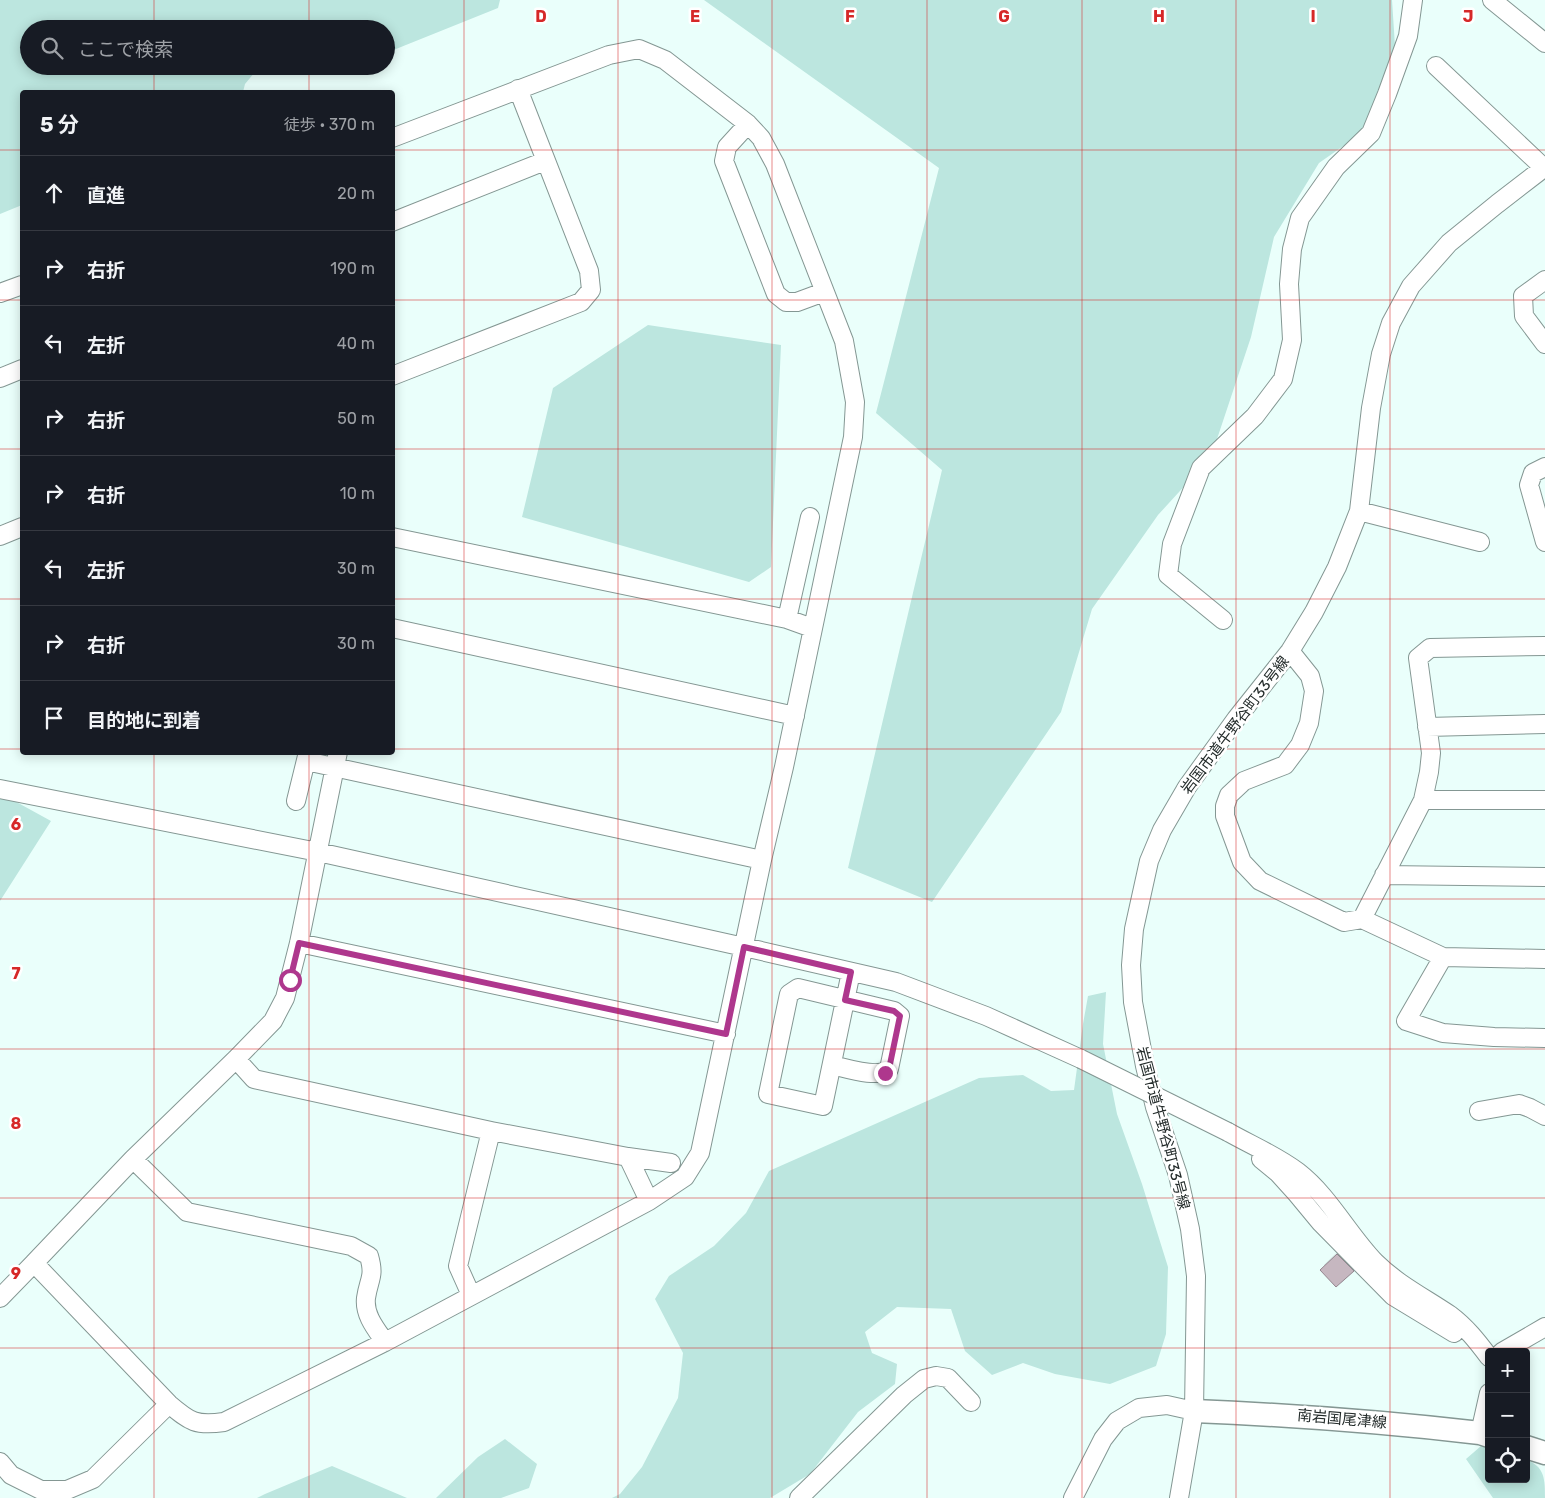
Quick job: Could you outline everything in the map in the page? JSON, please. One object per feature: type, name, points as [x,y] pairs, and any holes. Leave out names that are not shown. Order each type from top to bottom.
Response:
[{"type":"main road","name":"南岩国尾津線","points":[[1194,1411],[1303,1416],[1415,1425],[1484,1434]]},
{"type":"main road","points":[[1530,1448],[1545,1453]]},
{"type":"street","points":[[1224,620],[1168,575],[1172,544],[1201,468],[1255,416],[1283,379],[1292,340],[1289,284],[1292,250],[1300,218],[1336,167],[1371,133],[1408,36],[1413,0]]},
{"type":"street","points":[[1492,0],[1545,44]]},
{"type":"street","points":[[34,1263],[169,1404],[187,1419],[206,1424],[224,1422],[384,1342],[649,1201],[685,1177],[700,1153],[853,437],[855,402],[844,342],[775,164],[761,138],[748,124],[665,60],[639,49],[609,55],[395,137]]},
{"type":"street","points":[[1436,66],[1544,167]]},
{"type":"street","points":[[395,375],[581,302],[591,290],[589,271],[518,89]]},
{"type":"street","points":[[748,124],[727,147],[724,161],[776,294],[786,302],[797,302],[824,292]]},
{"type":"street","points":[[395,221],[545,161]]},
{"type":"street","name":"岩国市道牛野谷町33号線","points":[[1179,1498],[1194,1411],[1196,1276],[1190,1229],[1178,1175],[1155,1107],[1133,1002],[1131,965],[1134,929],[1149,861],[1162,830],[1186,787],[1236,719],[1290,651],[1314,612],[1337,567],[1358,511],[1371,408],[1381,354],[1392,323],[1411,286],[1449,243],[1544,167]]},
{"type":"street","points":[[1545,280],[1523,296],[1524,316],[1545,344]]},
{"type":"street","points":[[0,294],[20,286]]},
{"type":"street","points":[[0,378],[20,370]]},
{"type":"street","points":[[1545,467],[1533,473],[1529,484],[1545,542]]},
{"type":"street","points":[[1358,511],[1480,542]]},
{"type":"street","points":[[787,619],[810,517]]},
{"type":"street","points":[[0,536],[20,528]]},
{"type":"street","points":[[395,539],[787,619],[812,628]]},
{"type":"street","points":[[395,629],[794,716]]},
{"type":"street","points":[[1362,919],[1422,800],[1430,772],[1431,753],[1418,658],[1430,648],[1545,646]]},
{"type":"street","points":[[1290,651],[1310,676],[1312,683],[1314,691],[1310,723],[1300,745],[1285,765],[1244,781],[1229,795],[1225,806],[1225,816],[1242,862],[1260,881],[1344,922],[1362,919],[1443,957],[1545,960]]},
{"type":"street","points":[[1427,727],[1545,724]]},
{"type":"street","points":[[296,801],[307,757],[336,760],[762,860]]},
{"type":"street","points":[[0,1298],[133,1159],[236,1059],[272,1021],[285,998],[299,943],[336,760]]},
{"type":"street","points":[[0,789],[318,852],[744,947],[896,982],[986,1016],[1081,1059],[1228,1132],[1270,1154],[1298,1172],[1323,1197],[1375,1262],[1402,1285],[1451,1316],[1475,1338],[1485,1352]]},
{"type":"street","points":[[1422,800],[1545,800]]},
{"type":"street","points":[[1384,875],[1545,877]]},
{"type":"street","points":[[299,943],[726,1034]]},
{"type":"street","points":[[1443,957],[1406,1021],[1443,1033],[1545,1038]]},
{"type":"street","points":[[832,1064],[877,1074],[885,1073],[889,1069],[900,1016],[894,1011],[845,1000],[798,988],[789,994],[768,1094],[823,1106],[832,1064],[845,1000],[851,972]]},
{"type":"street","points":[[236,1059],[254,1079],[491,1131],[628,1157],[671,1163]]},
{"type":"street","points":[[1479,1111],[1519,1104],[1545,1116]]},
{"type":"street","points":[[471,1295],[458,1266],[491,1131]]},
{"type":"street","points":[[628,1157],[649,1201]]},
{"type":"street","points":[[133,1159],[187,1212],[351,1246],[368,1256],[373,1270],[366,1300],[369,1317],[384,1342]]},
{"type":"street","points":[[1509,1348],[1545,1327]]},
{"type":"street","points":[[799,1498],[904,1395],[924,1379],[936,1376],[948,1378],[971,1402]]},
{"type":"street","points":[[0,1462],[11,1475],[41,1490],[67,1490],[93,1479],[169,1404]]},
{"type":"street","points":[[1073,1498],[1103,1439],[1117,1421],[1139,1408],[1167,1405],[1194,1411]]},
{"type":"shaded area","points":[[0,0],[500,0],[498,8],[395,49],[395,20],[20,20],[20,75],[252,75],[245,84],[244,90],[20,90],[20,206],[0,214]]},
{"type":"shaded area","points":[[704,0],[1392,0],[1397,77],[1369,128],[1319,163],[1274,237],[1251,337],[1211,457],[1158,515],[1092,609],[1061,712],[932,902],[848,868],[942,470],[876,413],[939,168]]},
{"type":"shaded area","points":[[648,325],[781,345],[771,567],[749,582],[522,517],[553,388]]},
{"type":"shaded area","points":[[0,793],[51,821],[0,901]]},
{"type":"shaded area","points":[[1106,992],[1103,1044],[1117,1114],[1142,1184],[1168,1267],[1166,1334],[1156,1366],[1110,1384],[1055,1374],[1023,1363],[992,1375],[965,1351],[951,1309],[897,1307],[865,1332],[872,1353],[897,1364],[895,1384],[858,1412],[810,1474],[770,1498],[612,1498],[620,1494],[642,1467],[678,1398],[683,1353],[655,1299],[669,1276],[714,1246],[746,1213],[769,1171],[979,1078],[1023,1075],[1051,1091],[1074,1090],[1088,996]]},
{"type":"shaded area","points":[[505,1439],[537,1464],[529,1488],[501,1498],[436,1498],[478,1457]]},
{"type":"shaded area","points":[[1481,1446],[1485,1447],[1485,1483],[1530,1483],[1530,1462],[1537,1466],[1543,1474],[1545,1498],[1493,1498],[1466,1459]]},
{"type":"shaded area","points":[[332,1466],[407,1498],[257,1498],[265,1494]]},
{"type":"building","points":[[1337,1254],[1354,1271],[1336,1287],[1320,1270]]},
{"type":"route","points":[[290,980],[299,943],[726,1034],[744,947],[851,972],[845,1000],[894,1011],[900,1016],[889,1069],[885,1073]]}]
